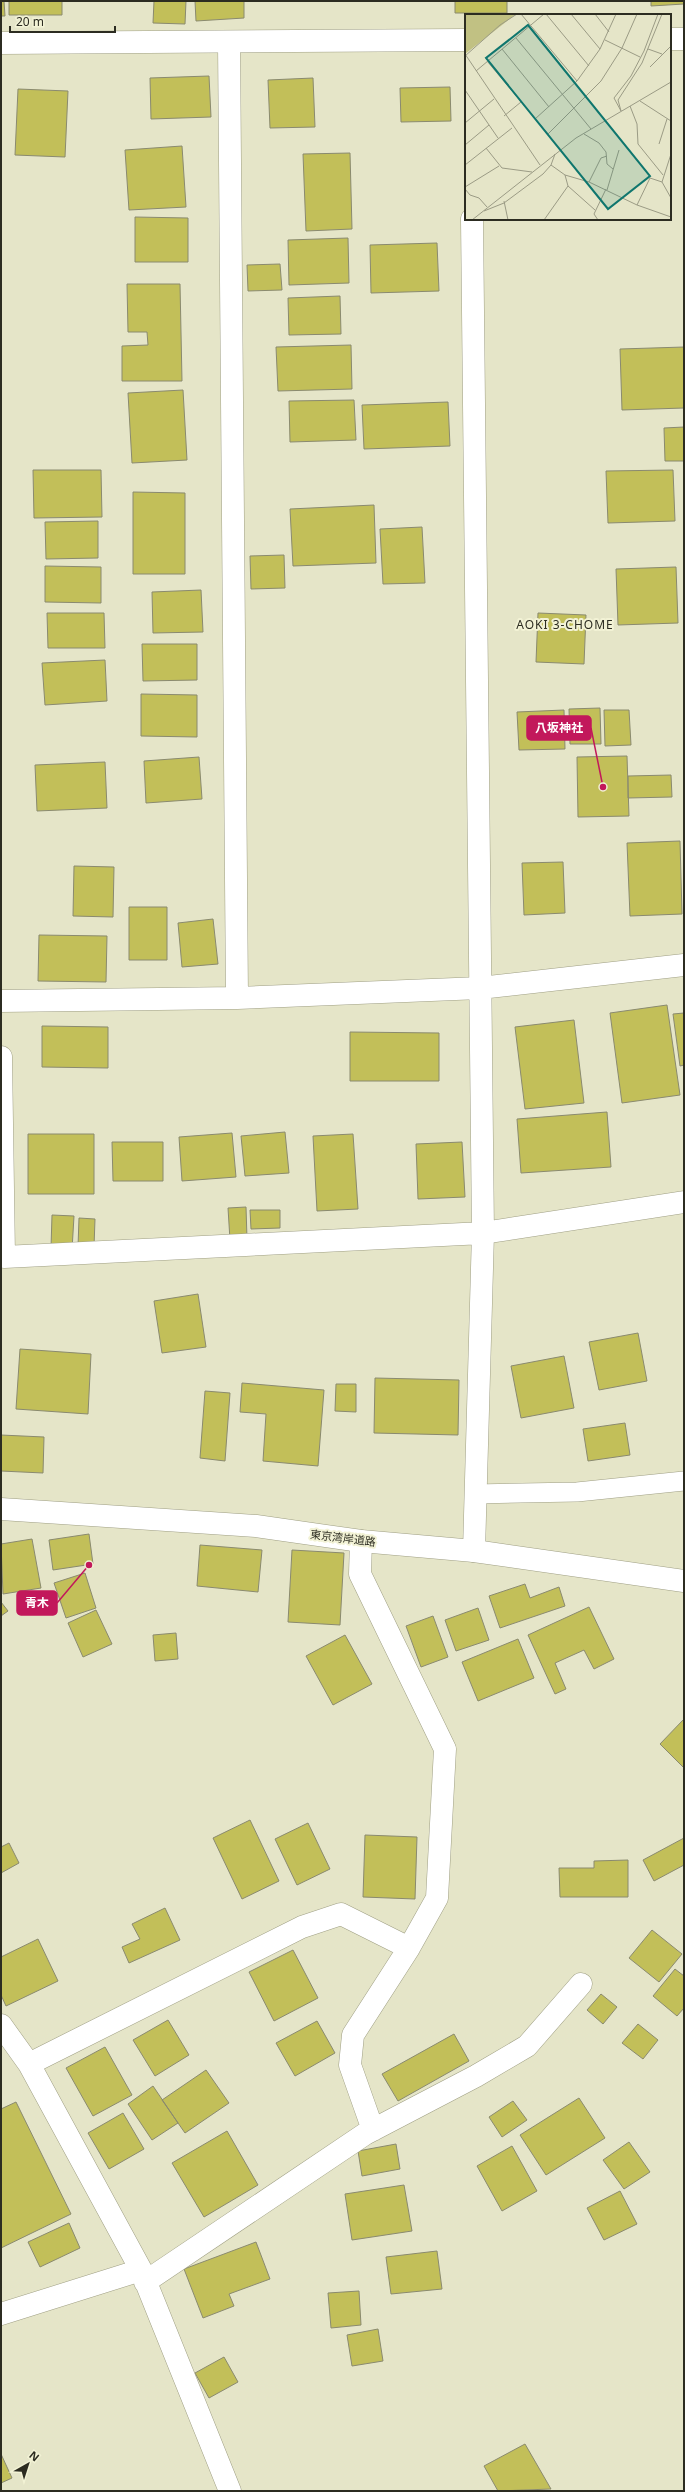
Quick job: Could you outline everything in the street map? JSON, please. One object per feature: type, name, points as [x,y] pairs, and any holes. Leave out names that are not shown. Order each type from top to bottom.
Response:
[{"type":"main road","points":[[671,39],[684,39]]},
{"type":"main road","points":[[1,43],[465,40]]},
{"type":"main road","points":[[229,42],[237,998]]},
{"type":"main road","points":[[472,220],[483,1233],[474,1551]]},
{"type":"main road","points":[[1,1001],[237,998],[480,988],[684,965]]},
{"type":"main road","points":[[1,1057],[4,1257],[483,1233],[684,1202]]},
{"type":"main road","name":"東京湾岸道路","points":[[1,1509],[256,1526],[361,1541],[474,1551],[684,1581]]},
{"type":"main road","points":[[361,1541],[360,1574],[444,1749],[437,1898],[409,1948],[354,2035],[350,2065],[373,2130]]},
{"type":"main road","points":[[29,2064],[302,1927],[341,1914],[409,1948]]},
{"type":"main road","points":[[1,2314],[143,2276],[373,2130],[476,2076],[527,2046],[581,1984]]},
{"type":"main road","points":[[1,2025],[29,2064],[143,2276],[230,2491]]},
{"type":"lane","points":[[475,1494],[576,1492],[684,1481]]},
{"type":"building","points":[[1,1],[4,1],[5,16],[1,16]]},
{"type":"building","points":[[9,1],[62,1],[62,15],[9,15]]},
{"type":"building","points":[[154,1],[186,1],[185,24],[153,23]]},
{"type":"building","points":[[195,1],[244,1],[244,18],[196,21]]},
{"type":"building","points":[[455,1],[507,1],[507,13],[455,13]]},
{"type":"building","points":[[651,1],[684,1],[684,4],[651,6]]},
{"type":"building","points":[[209,76],[211,117],[151,119],[150,78]]},
{"type":"building","points":[[313,78],[315,127],[270,128],[268,80]]},
{"type":"building","points":[[450,87],[451,121],[401,122],[400,88]]},
{"type":"building","points":[[18,89],[68,91],[65,157],[15,155]]},
{"type":"building","points":[[182,146],[186,207],[129,210],[125,150]]},
{"type":"building","points":[[350,153],[352,229],[306,231],[303,154]]},
{"type":"building","points":[[135,217],[188,218],[188,262],[135,262]]},
{"type":"building","points":[[348,238],[349,283],[289,285],[288,240]]},
{"type":"building","points":[[437,243],[439,291],[371,293],[370,245]]},
{"type":"building","points":[[280,264],[282,290],[248,291],[247,265]]},
{"type":"building","points":[[127,284],[180,284],[182,381],[122,381],[122,346],[148,345],[147,332],[128,332]]},
{"type":"building","points":[[340,296],[341,334],[289,335],[288,298]]},
{"type":"building","points":[[351,345],[352,389],[278,391],[276,347]]},
{"type":"building","points":[[684,347],[684,408],[622,410],[620,349]]},
{"type":"building","points":[[183,390],[187,460],[132,463],[128,393]]},
{"type":"building","points":[[354,400],[356,440],[290,442],[289,401]]},
{"type":"building","points":[[448,402],[450,446],[364,449],[362,405]]},
{"type":"building","points":[[684,427],[684,461],[665,461],[664,428]]},
{"type":"building","points":[[33,470],[101,470],[102,517],[34,518]]},
{"type":"building","points":[[673,470],[675,521],[608,523],[606,471]]},
{"type":"building","points":[[133,492],[185,493],[185,574],[133,574]]},
{"type":"building","points":[[374,505],[376,563],[293,566],[290,509]]},
{"type":"building","points":[[98,521],[98,558],[46,559],[45,522]]},
{"type":"building","points":[[422,527],[425,583],[383,584],[380,529]]},
{"type":"building","points":[[284,555],[285,588],[251,589],[250,556]]},
{"type":"building","points":[[45,566],[101,567],[101,603],[45,602]]},
{"type":"building","points":[[676,567],[678,623],[618,625],[616,569]]},
{"type":"building","points":[[201,590],[203,632],[153,633],[152,592]]},
{"type":"building","points":[[47,613],[104,613],[105,648],[48,648]]},
{"type":"building","points":[[538,613],[586,615],[584,664],[536,662]]},
{"type":"building","points":[[142,644],[197,644],[197,680],[143,681]]},
{"type":"building","points":[[105,660],[107,701],[45,705],[42,663]]},
{"type":"building","points":[[141,694],[197,695],[197,737],[141,736]]},
{"type":"building","points":[[600,708],[601,744],[570,744],[569,709]]},
{"type":"building","points":[[564,710],[565,749],[519,750],[517,712]]},
{"type":"building","points":[[604,710],[629,710],[631,745],[605,746]]},
{"type":"building","points":[[627,756],[629,816],[578,817],[577,757]]},
{"type":"building","points":[[199,757],[202,799],[146,803],[144,761]]},
{"type":"building","points":[[105,762],[107,808],[37,811],[35,765]]},
{"type":"building","points":[[671,775],[672,797],[628,798],[628,776]]},
{"type":"building","points":[[680,841],[682,914],[630,916],[627,843]]},
{"type":"building","points":[[563,862],[565,913],[524,915],[522,863]]},
{"type":"building","points":[[74,866],[114,867],[113,917],[73,916]]},
{"type":"building","points":[[129,907],[167,907],[167,960],[129,960]]},
{"type":"building","points":[[213,919],[218,964],[182,967],[178,923]]},
{"type":"building","points":[[39,935],[107,936],[106,982],[38,981]]},
{"type":"building","points":[[667,1005],[680,1095],[622,1103],[610,1013]]},
{"type":"building","points":[[684,1013],[684,1065],[680,1066],[673,1014]]},
{"type":"building","points":[[574,1020],[584,1103],[525,1109],[515,1027]]},
{"type":"building","points":[[42,1026],[108,1027],[108,1068],[42,1067]]},
{"type":"building","points":[[350,1032],[439,1033],[439,1081],[350,1081]]},
{"type":"building","points":[[607,1112],[611,1167],[521,1173],[517,1119]]},
{"type":"building","points":[[285,1132],[289,1173],[245,1176],[241,1136]]},
{"type":"building","points":[[232,1133],[236,1177],[182,1181],[179,1137]]},
{"type":"building","points":[[28,1134],[94,1134],[94,1194],[28,1194]]},
{"type":"building","points":[[353,1134],[358,1209],[317,1211],[313,1136]]},
{"type":"building","points":[[112,1142],[163,1142],[163,1181],[113,1181]]},
{"type":"building","points":[[462,1142],[465,1197],[418,1199],[416,1144]]},
{"type":"building","points":[[246,1207],[247,1239],[230,1240],[228,1208]]},
{"type":"building","points":[[250,1210],[280,1210],[280,1228],[251,1229]]},
{"type":"building","points":[[52,1215],[74,1216],[72,1250],[51,1248]]},
{"type":"building","points":[[79,1218],[95,1219],[94,1247],[78,1247]]},
{"type":"building","points":[[198,1294],[206,1347],[162,1353],[154,1301]]},
{"type":"building","points":[[638,1333],[647,1381],[599,1390],[589,1342]]},
{"type":"building","points":[[20,1349],[91,1354],[88,1414],[16,1409]]},
{"type":"building","points":[[564,1356],[574,1408],[521,1418],[511,1366]]},
{"type":"building","points":[[375,1378],[459,1380],[458,1435],[374,1433]]},
{"type":"building","points":[[242,1383],[324,1390],[318,1466],[263,1461],[266,1414],[240,1412]]},
{"type":"building","points":[[336,1384],[356,1384],[356,1412],[335,1411]]},
{"type":"building","points":[[205,1391],[230,1393],[225,1461],[200,1458]]},
{"type":"building","points":[[625,1423],[630,1455],[588,1461],[583,1429]]},
{"type":"building","points":[[1,1435],[44,1437],[43,1473],[1,1471]]},
{"type":"building","points":[[89,1534],[93,1564],[53,1570],[49,1540]]},
{"type":"building","points":[[32,1539],[41,1588],[3,1594],[1,1544]]},
{"type":"building","points":[[200,1545],[262,1550],[258,1592],[197,1586]]},
{"type":"building","points":[[292,1550],[344,1553],[340,1625],[288,1622]]},
{"type":"building","points":[[85,1573],[96,1608],[66,1618],[54,1583]]},
{"type":"building","points":[[525,1584],[530,1598],[559,1587],[565,1606],[500,1628],[489,1596]]},
{"type":"building","points":[[1,1602],[8,1611],[1,1616]]},
{"type":"building","points":[[589,1607],[614,1659],[594,1669],[584,1650],[555,1663],[566,1689],[555,1694],[528,1635]]},
{"type":"building","points":[[478,1608],[489,1640],[456,1651],[445,1620]]},
{"type":"building","points":[[96,1610],[112,1644],[83,1657],[68,1623]]},
{"type":"building","points":[[433,1616],[448,1657],[421,1667],[406,1626]]},
{"type":"building","points":[[176,1633],[178,1659],[155,1661],[153,1635]]},
{"type":"building","points":[[345,1635],[372,1684],[333,1705],[306,1656]]},
{"type":"building","points":[[518,1639],[534,1678],[478,1701],[462,1662]]},
{"type":"building","points":[[683,1720],[684,1721],[684,1768],[660,1744]]},
{"type":"building","points":[[250,1820],[279,1881],[242,1899],[213,1838]]},
{"type":"building","points":[[308,1823],[330,1869],[297,1885],[275,1839]]},
{"type":"building","points":[[365,1835],[417,1837],[415,1899],[363,1897]]},
{"type":"building","points":[[684,1838],[684,1865],[654,1881],[643,1860]]},
{"type":"building","points":[[9,1843],[19,1863],[1,1873],[1,1847]]},
{"type":"building","points":[[628,1860],[628,1897],[560,1897],[559,1868],[594,1868],[594,1861]]},
{"type":"building","points":[[165,1908],[180,1940],[129,1963],[122,1947],[140,1939],[132,1924]]},
{"type":"building","points":[[652,1930],[682,1954],[659,1982],[629,1958]]},
{"type":"building","points":[[38,1939],[58,1981],[6,2006],[1,1995],[1,1957]]},
{"type":"building","points":[[293,1950],[318,1998],[274,2021],[249,1972]]},
{"type":"building","points":[[675,1969],[684,1976],[684,2008],[677,2016],[653,1996]]},
{"type":"building","points":[[601,1994],[617,2007],[603,2024],[587,2010]]},
{"type":"building","points":[[168,2020],[189,2055],[155,2076],[133,2040]]},
{"type":"building","points":[[317,2021],[335,2053],[295,2076],[276,2043]]},
{"type":"building","points":[[638,2024],[658,2040],[643,2059],[622,2043]]},
{"type":"building","points":[[454,2034],[469,2061],[398,2101],[382,2074]]},
{"type":"building","points":[[105,2047],[132,2095],[93,2116],[66,2068]]},
{"type":"building","points":[[206,2070],[229,2103],[185,2133],[162,2100]]},
{"type":"building","points":[[153,2086],[178,2123],[152,2140],[128,2104]]},
{"type":"building","points":[[579,2098],[605,2138],[546,2175],[520,2135]]},
{"type":"building","points":[[513,2101],[527,2120],[502,2137],[489,2117]]},
{"type":"building","points":[[16,2102],[71,2214],[1,2248],[1,2109]]},
{"type":"building","points":[[123,2113],[144,2149],[109,2169],[88,2133]]},
{"type":"building","points":[[227,2131],[258,2185],[204,2217],[172,2163]]},
{"type":"building","points":[[629,2142],[650,2172],[624,2189],[603,2160]]},
{"type":"building","points":[[396,2144],[400,2169],[362,2176],[358,2151]]},
{"type":"building","points":[[512,2146],[537,2191],[502,2211],[477,2166]]},
{"type":"building","points":[[404,2185],[412,2231],[352,2240],[345,2194]]},
{"type":"building","points":[[620,2191],[637,2224],[604,2240],[587,2208]]},
{"type":"building","points":[[69,2223],[80,2248],[40,2267],[28,2242]]},
{"type":"building","points":[[256,2242],[270,2279],[229,2294],[234,2306],[203,2318],[184,2269]]},
{"type":"building","points":[[437,2251],[442,2289],[391,2294],[386,2257]]},
{"type":"building","points":[[359,2291],[361,2325],[331,2328],[328,2293]]},
{"type":"building","points":[[378,2329],[383,2361],[352,2366],[347,2335]]},
{"type":"building","points":[[224,2357],[238,2382],[209,2398],[195,2373]]},
{"type":"building","points":[[525,2444],[551,2489],[498,2491],[484,2466]]},
{"type":"building","points":[[1,2454],[12,2478],[1,2483]]},
{"type":"place","name":"八坂神社","points":[[603,787]]},
{"type":"place","name":"青木","points":[[89,1565]]},
{"type":"district","name":"AOKI 3-CHOME","points":[[565,625]]}]
